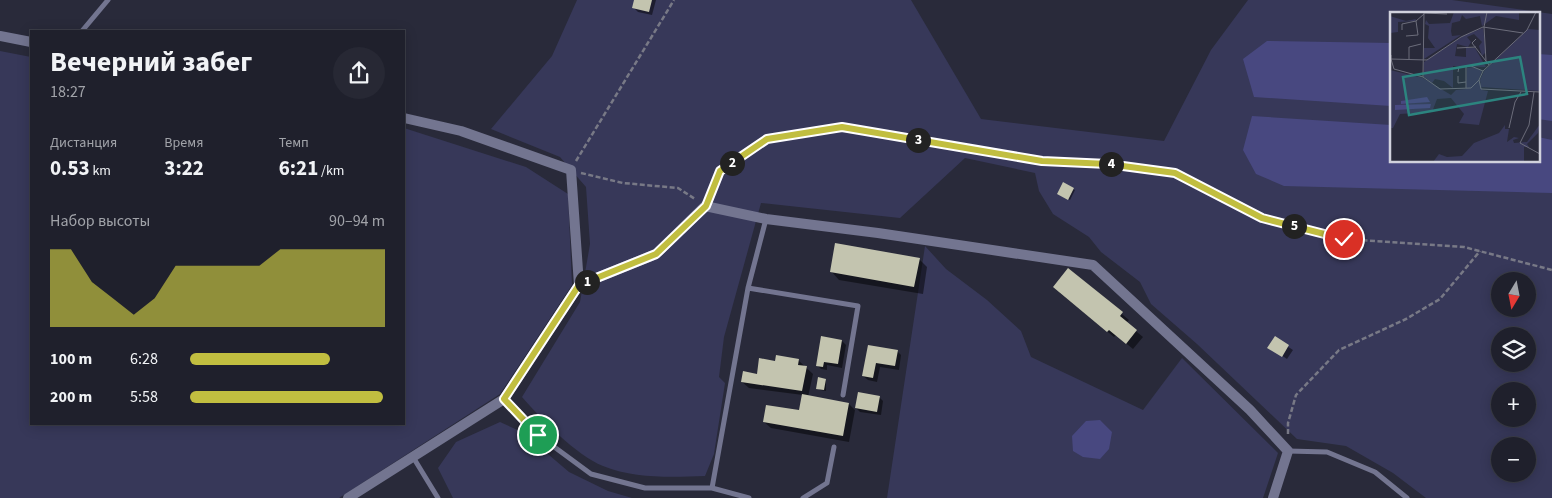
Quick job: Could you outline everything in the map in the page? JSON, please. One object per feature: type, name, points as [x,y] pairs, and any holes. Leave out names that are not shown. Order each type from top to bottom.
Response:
[{"type":"street","points":[[0,36],[30,42]]},
{"type":"street","points":[[405,118],[461,131],[571,170],[579,285]]},
{"type":"street","points":[[348,498],[504,399],[579,285],[656,254],[706,206],[766,220],[878,233],[1093,265],[1250,410],[1288,451],[1273,498]]},
{"type":"lane","points":[[83,30],[108,0]]},
{"type":"lane","points":[[712,488],[748,288],[766,220]]},
{"type":"lane","points":[[748,288],[858,306],[843,395]]},
{"type":"lane","points":[[504,399],[538,435],[591,474],[644,488],[712,488],[749,498]]},
{"type":"lane","points":[[803,498],[827,482],[834,447]]},
{"type":"lane","points":[[1288,451],[1327,452],[1375,472],[1407,498]]},
{"type":"lane","points":[[413,456],[438,498]]},
{"type":"path","points":[[674,0],[571,170],[623,183],[678,188],[706,206],[720,171],[767,139],[842,127],[1042,161],[1108,164],[1175,173],[1262,218],[1344,239],[1464,247],[1552,270]]},
{"type":"path","points":[[1288,451],[1288,423],[1296,395],[1339,350],[1406,319],[1440,299],[1480,250]]},
{"type":"shaded area","points":[[577,0],[911,0],[981,119],[1164,141],[1211,50],[1248,0],[1452,0],[1538,12],[1390,12],[1390,162],[1540,162],[1540,12],[1552,14],[1552,498],[1426,498],[1393,473],[1346,446],[1297,439],[1197,344],[1151,304],[1140,282],[1101,252],[1089,237],[1053,214],[1039,191],[1035,173],[965,158],[900,218],[761,203],[724,337],[719,377],[725,383],[714,454],[705,476],[667,477],[641,475],[603,466],[571,445],[549,426],[522,397],[580,302],[590,244],[586,187],[560,157],[491,129],[552,56]]},
{"type":"shaded area","points":[[1267,41],[1390,43],[1390,106],[1254,97],[1243,59]]},
{"type":"shaded area","points":[[0,51],[30,57],[30,425],[405,425],[405,128],[526,167],[568,194],[572,285],[500,394],[339,498],[0,498]]},
{"type":"shaded area","points":[[1540,54],[1552,55],[1552,121],[1540,119]]},
{"type":"shaded area","points":[[1252,116],[1390,125],[1390,162],[1540,162],[1540,137],[1552,140],[1552,193],[1284,186],[1256,174],[1243,150]]},
{"type":"shaded area","points":[[925,246],[946,269],[987,300],[1021,331],[1031,357],[1143,410],[1182,358],[1278,453],[1263,498],[887,498]]},
{"type":"shaded area","points":[[1100,420],[1112,432],[1109,449],[1100,459],[1083,457],[1073,451],[1072,436],[1086,421]]},
{"type":"shaded area","points":[[500,422],[522,432],[569,472],[608,491],[632,498],[453,498],[438,468],[456,442]]},
{"type":"building","points":[[634,0],[652,0],[649,12],[632,8]]},
{"type":"building","points":[[1063,182],[1074,188],[1068,200],[1057,194]]},
{"type":"building","points":[[835,243],[920,258],[914,287],[830,272]]},
{"type":"building","points":[[1068,268],[1123,312],[1120,316],[1137,330],[1126,344],[1109,330],[1107,332],[1053,287]]},
{"type":"building","points":[[821,336],[842,340],[838,364],[824,362],[823,367],[816,366]]},
{"type":"building","points":[[1275,336],[1289,345],[1282,357],[1267,348]]},
{"type":"building","points":[[868,345],[898,350],[895,366],[876,363],[873,378],[862,376]]},
{"type":"building","points":[[776,355],[799,359],[798,365],[807,366],[802,391],[741,382],[743,371],[757,374],[759,358],[775,361]]},
{"type":"building","points":[[818,377],[826,379],[824,390],[816,389]]},
{"type":"building","points":[[858,392],[880,396],[877,412],[855,408]]},
{"type":"building","points":[[802,394],[849,403],[843,436],[763,422],[766,405],[799,410]]},
{"type":"route","points":[[538,435],[504,399],[579,285],[656,254],[706,206],[720,171],[767,139],[842,127],[1042,161],[1108,164],[1175,173],[1262,218],[1344,239]]}]
